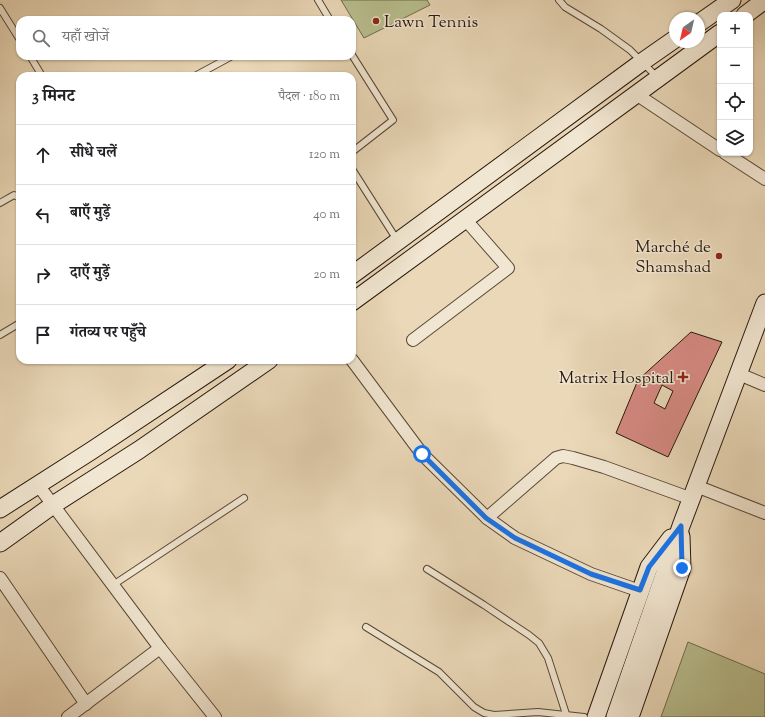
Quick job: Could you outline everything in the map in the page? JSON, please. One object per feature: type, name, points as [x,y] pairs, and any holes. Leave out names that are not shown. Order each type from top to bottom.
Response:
[{"type":"main road","points":[[705,18],[732,0]]},
{"type":"main road","points":[[749,12],[765,0]]},
{"type":"main road","points":[[356,299],[717,35]]},
{"type":"main road","points":[[356,272],[669,43]]},
{"type":"main road","points":[[615,717],[669,559],[765,303]]},
{"type":"main road","points":[[0,509],[92,451],[222,364]]},
{"type":"main road","points":[[0,542],[53,505],[139,450],[263,364]]},
{"type":"main road","points":[[596,717],[649,567],[681,526]]},
{"type":"main road","points":[[630,717],[682,568],[681,526]]},
{"type":"street","points":[[636,94],[717,148]]},
{"type":"street","points":[[730,156],[765,179]]},
{"type":"street","points":[[413,340],[508,268],[465,218]]},
{"type":"street","points":[[355,364],[422,454],[486,518],[515,538],[577,568],[640,590]]},
{"type":"street","points":[[738,374],[765,385]]},
{"type":"street","points":[[486,518],[556,458],[563,456],[765,513]]},
{"type":"street","points":[[38,485],[160,648],[215,717]]},
{"type":"street","points":[[0,578],[86,704]]},
{"type":"street","points":[[68,717],[160,648]]},
{"type":"lane","points":[[318,0],[328,16]]},
{"type":"lane","points":[[559,0],[565,7],[601,29],[630,50],[658,78]]},
{"type":"lane","points":[[0,8],[16,34]]},
{"type":"lane","points":[[32,60],[40,72]]},
{"type":"lane","points":[[202,72],[225,60]]},
{"type":"lane","points":[[355,60],[393,120],[356,149]]},
{"type":"lane","points":[[356,175],[398,242]]},
{"type":"lane","points":[[0,203],[14,195],[16,196]]},
{"type":"lane","points":[[0,335],[16,325]]},
{"type":"lane","points":[[113,585],[244,498]]},
{"type":"lane","points":[[427,569],[539,643],[548,658],[566,714]]},
{"type":"lane","points":[[366,627],[439,672],[474,708],[484,713],[494,715],[538,712],[584,717]]},
{"type":"green space","name":"Lawn Tennis","points":[[341,0],[427,0],[430,5],[364,38],[356,25],[356,16],[351,16]]},
{"type":"green space","points":[[688,642],[765,674],[765,717],[661,717]]},
{"type":"building","points":[[691,332],[722,342],[668,457],[616,433],[638,380]],"holes":[[[662,385],[673,391],[665,409],[654,403]]]},
{"type":"place","name":"Lawn Tennis","points":[[376,21]]},
{"type":"place","name":"Marché de Shamshad","points":[[719,256]]},
{"type":"place","name":"Matrix Hospital","points":[[683,377]]},
{"type":"route","points":[[422,454],[486,518],[515,538],[591,574],[640,590],[649,567],[681,526],[682,568]]}]
